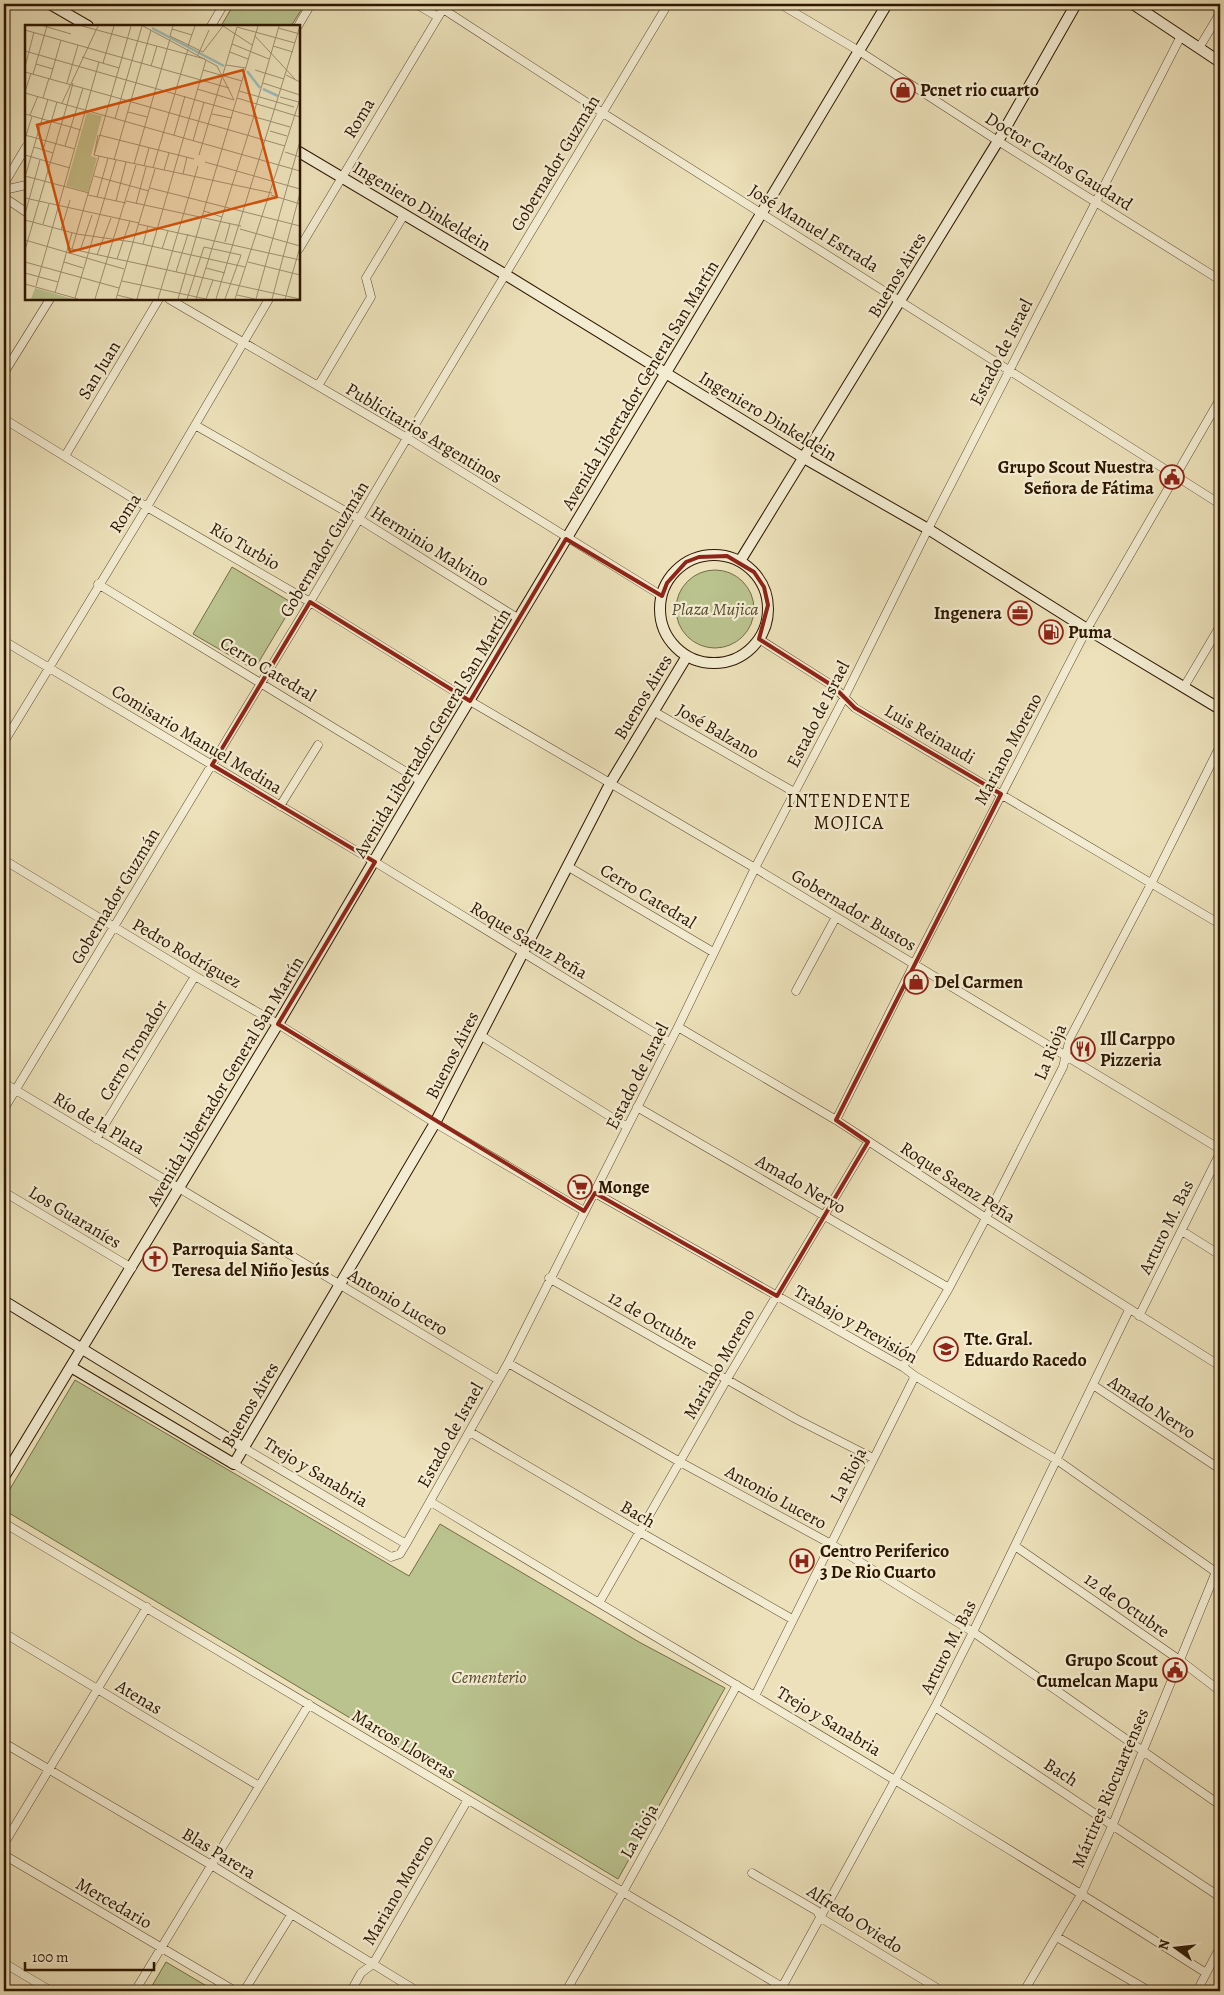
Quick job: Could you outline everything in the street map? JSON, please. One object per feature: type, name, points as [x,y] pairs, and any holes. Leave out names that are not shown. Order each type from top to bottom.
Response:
[{"type":"main road","points":[[50,4],[86,25]]},
{"type":"main road","name":"Avenida Libertador General San Martín","points":[[4,1477],[132,1268],[375,862],[421,781],[887,4]]},
{"type":"main road","name":"Buenos Aires","points":[[740,561],[998,141],[1076,4]]},
{"type":"main road","points":[[1133,4],[1220,62]]},
{"type":"main road","name":"Ingeniero Dinkeldein","points":[[300,153],[506,275],[804,458],[928,529],[1220,709]]},
{"type":"main road","points":[[713,554],[727,556],[740,561],[754,572],[764,588],[768,605],[766,623],[759,639],[748,651],[726,661],[702,661],[687,656],[674,645],[665,630],[660,614],[662,596],[667,583],[675,571],[692,560],[713,554]]},
{"type":"main road","name":"Buenos Aires","points":[[234,1464],[435,1123],[611,782],[687,656]]},
{"type":"main road","name":"Trejo y Sanabria","points":[[4,1301],[244,1448]]},
{"type":"main road","name":"Trejo y Sanabria","points":[[71,1367],[234,1464]]},
{"type":"street","points":[[212,25],[224,4]]},
{"type":"street","points":[[299,25],[311,4]]},
{"type":"street","points":[[416,4],[438,17]]},
{"type":"street","name":"Gobernador Guzmán","points":[[4,1109],[668,4]]},
{"type":"street","name":"Doctor Carlos Gaudard","points":[[780,4],[859,51],[998,141],[1220,280]]},
{"type":"street","name":"Roma","points":[[300,246],[444,6]]},
{"type":"street","name":"José Manuel Estrada","points":[[444,6],[603,113],[1010,369],[1220,504]]},
{"type":"street","points":[[1199,48],[1220,13]]},
{"type":"street","name":"Estado de Israel","points":[[391,1557],[400,1554],[470,1432],[497,1379],[508,1363],[549,1278],[595,1193],[755,868],[845,696],[928,529],[1181,36]]},
{"type":"street","points":[[4,184],[25,149]]},
{"type":"street","points":[[4,190],[25,185]]},
{"type":"street","points":[[4,196],[25,211]]},
{"type":"street","points":[[318,386],[371,297],[366,278],[404,215]]},
{"type":"street","points":[[4,373],[49,300]]},
{"type":"street","name":"San Juan","points":[[65,456],[158,300]]},
{"type":"street","name":"Publicitarios Argentinos","points":[[171,300],[406,438],[566,539],[662,596]]},
{"type":"street","name":"Roma","points":[[4,742],[98,584],[147,507],[268,300]]},
{"type":"street","name":"Mariano Moreno","points":[[836,1120],[914,964],[1088,629],[1220,399]]},
{"type":"street","name":"Río Turbio","points":[[4,419],[147,507],[310,602],[470,701]]},
{"type":"street","name":"Herminio Malvino","points":[[195,425],[359,519],[519,619]]},
{"type":"street","name":"Cerro Catedral","points":[[98,584],[421,781]]},
{"type":"street","points":[[1184,687],[1220,626]]},
{"type":"street","name":"Luis Reinaudi","points":[[759,639],[833,686],[855,708],[1220,924]]},
{"type":"street","name":"Comisario Manuel Medina","points":[[4,641],[375,862]]},
{"type":"street","name":"Gobernador Bustos","points":[[470,701],[755,868],[1067,1056],[1220,1151]]},
{"type":"street","name":"José Balzano","points":[[653,711],[794,792]]},
{"type":"street","points":[[280,806],[318,745]]},
{"type":"street","name":"La Rioja","points":[[903,1367],[949,1288],[986,1218],[1063,1067],[1070,1038],[1151,884],[1220,746]]},
{"type":"street","name":"Pedro Rodríguez","points":[[4,860],[113,928],[278,1024]]},
{"type":"street","name":"Roque Saenz Peña","points":[[375,862],[522,954],[669,1042]]},
{"type":"street","name":"Cerro Catedral","points":[[567,866],[713,952]]},
{"type":"street","points":[[796,991],[836,917]]},
{"type":"street","name":"Cerro Tronador","points":[[96,1139],[195,976]]},
{"type":"street","points":[[278,1024],[435,1123],[584,1211]]},
{"type":"street","name":"Roque Saenz Peña","points":[[678,1026],[836,1120],[1129,1310],[1220,1366]]},
{"type":"street","points":[[480,1035],[627,1127]]},
{"type":"street","name":"Río de la Plata","points":[[4,1083],[179,1188]]},
{"type":"street","name":"Amado Nervo","points":[[637,1107],[949,1288]]},
{"type":"street","name":"Mariano Moreno","points":[[599,1603],[727,1379],[868,1142]]},
{"type":"street","name":"Arturo M. Bas","points":[[1139,1316],[1220,1151]]},
{"type":"street","name":"Antonio Lucero","points":[[179,1188],[497,1379]]},
{"type":"street","name":"Los Guaraníes","points":[[4,1192],[132,1268]]},
{"type":"street","name":"Trabajo y Previsión","points":[[595,1193],[903,1367],[915,1376],[1057,1460],[1218,1573]]},
{"type":"street","points":[[1182,1231],[1220,1255]]},
{"type":"street","name":"12 de Octubre","points":[[549,1278],[796,1420],[873,1458]]},
{"type":"street","name":"Arturo M. Bas","points":[[784,1990],[935,1707],[1129,1310]]},
{"type":"street","name":"Antonio Lucero","points":[[508,1363],[680,1462],[831,1544],[973,1632],[1220,1805]]},
{"type":"street","name":"La Rioja","points":[[755,1696],[915,1376]]},
{"type":"street","name":"Amado Nervo","points":[[1093,1386],[1220,1469]]},
{"type":"street","name":"Bach","points":[[470,1432],[792,1619]]},
{"type":"street","name":"Trejo y Sanabria","points":[[244,1448],[406,1544]]},
{"type":"street","name":"Trejo y Sanabria","points":[[234,1464],[391,1557]]},
{"type":"street","name":"Trejo y Sanabria","points":[[431,1502],[1082,1893],[1206,1973]]},
{"type":"street","name":"Marcos Lloveras","points":[[4,1523],[784,1990]]},
{"type":"street","name":"12 de Octubre","points":[[1015,1546],[1181,1661],[1220,1691]]},
{"type":"street","name":"Mártires Riocuartenses","points":[[1024,1991],[1058,1937],[1082,1893],[1113,1824],[1218,1573],[1220,1562]]},
{"type":"street","points":[[4,1844],[147,1607]]},
{"type":"street","name":"Atenas","points":[[4,1633],[259,1786]]},
{"type":"street","name":"La Rioja","points":[[566,1991],[737,1685]]},
{"type":"street","points":[[135,1991],[213,1866],[309,1704]]},
{"type":"street","name":"Bach","points":[[935,1707],[1220,1897]]},
{"type":"street","name":"Blas Parera","points":[[4,1743],[213,1866],[417,1991]]},
{"type":"street","name":"Mariano Moreno","points":[[351,1991],[361,1974],[373,1964],[467,1800]]},
{"type":"street","name":"Mercedario","points":[[4,1855],[235,1991]]},
{"type":"street","name":"Alfredo Oviedo","points":[[752,1873],[817,1911],[821,1918],[942,1991]]},
{"type":"street","points":[[244,1991],[291,1915]]},
{"type":"street","points":[[1058,1937],[1149,1991]]},
{"type":"street","points":[[1197,1991],[1220,1947]]},
{"type":"street","points":[[4,1964],[51,1991]]},
{"type":"highlighted area","points":[[566,539],[662,596],[667,583],[686,562],[699,557],[727,556],[754,572],[764,587],[768,605],[759,639],[833,686],[855,708],[1001,794],[836,1120],[868,1142],[777,1296],[595,1193],[584,1211],[278,1024],[375,862],[212,765],[310,602],[470,701]]},
{"type":"green space","points":[[234,4],[305,4],[292,25],[222,25]]},
{"type":"green space","points":[[232,567],[289,601],[291,608],[257,665],[250,667],[193,634]]},
{"type":"green space","name":"Plaza Mujica","points":[[707,570],[723,570],[737,576],[748,587],[754,601],[754,617],[748,631],[737,642],[723,648],[707,648],[693,642],[682,631],[676,617],[676,601],[682,587],[693,576]]},
{"type":"green space","name":"Cementerio","points":[[75,1380],[409,1576],[440,1524],[639,1642],[725,1688],[618,1879],[4,1510],[4,1499]]},
{"type":"green space","points":[[166,1962],[215,1991],[149,1991]]},
{"type":"place","name":"Pcnet rio cuarto","points":[[903,90]]},
{"type":"place","name":"Grupo Scout Nuestra Señora de Fátima","points":[[1172,477]]},
{"type":"place","name":"Ingenera","points":[[1020,613]]},
{"type":"place","name":"Puma","points":[[1051,632]]},
{"type":"place","name":"Del Carmen","points":[[916,982]]},
{"type":"place","name":"Ill Carppo Pizzeria","points":[[1083,1049]]},
{"type":"place","name":"Monge","points":[[580,1187]]},
{"type":"place","name":"Parroquia Santa Teresa del Niño Jesús","points":[[155,1259]]},
{"type":"place","name":"Tte. Gral. Eduardo Racedo","points":[[946,1349]]},
{"type":"place","name":"Centro Periferico 3 De Rio Cuarto","points":[[802,1561]]},
{"type":"place","name":"Grupo Scout Cumelcan Mapu","points":[[1175,1670]]},
{"type":"district","name":"INTENDENTE MOJICA","points":[[849,811]]}]
